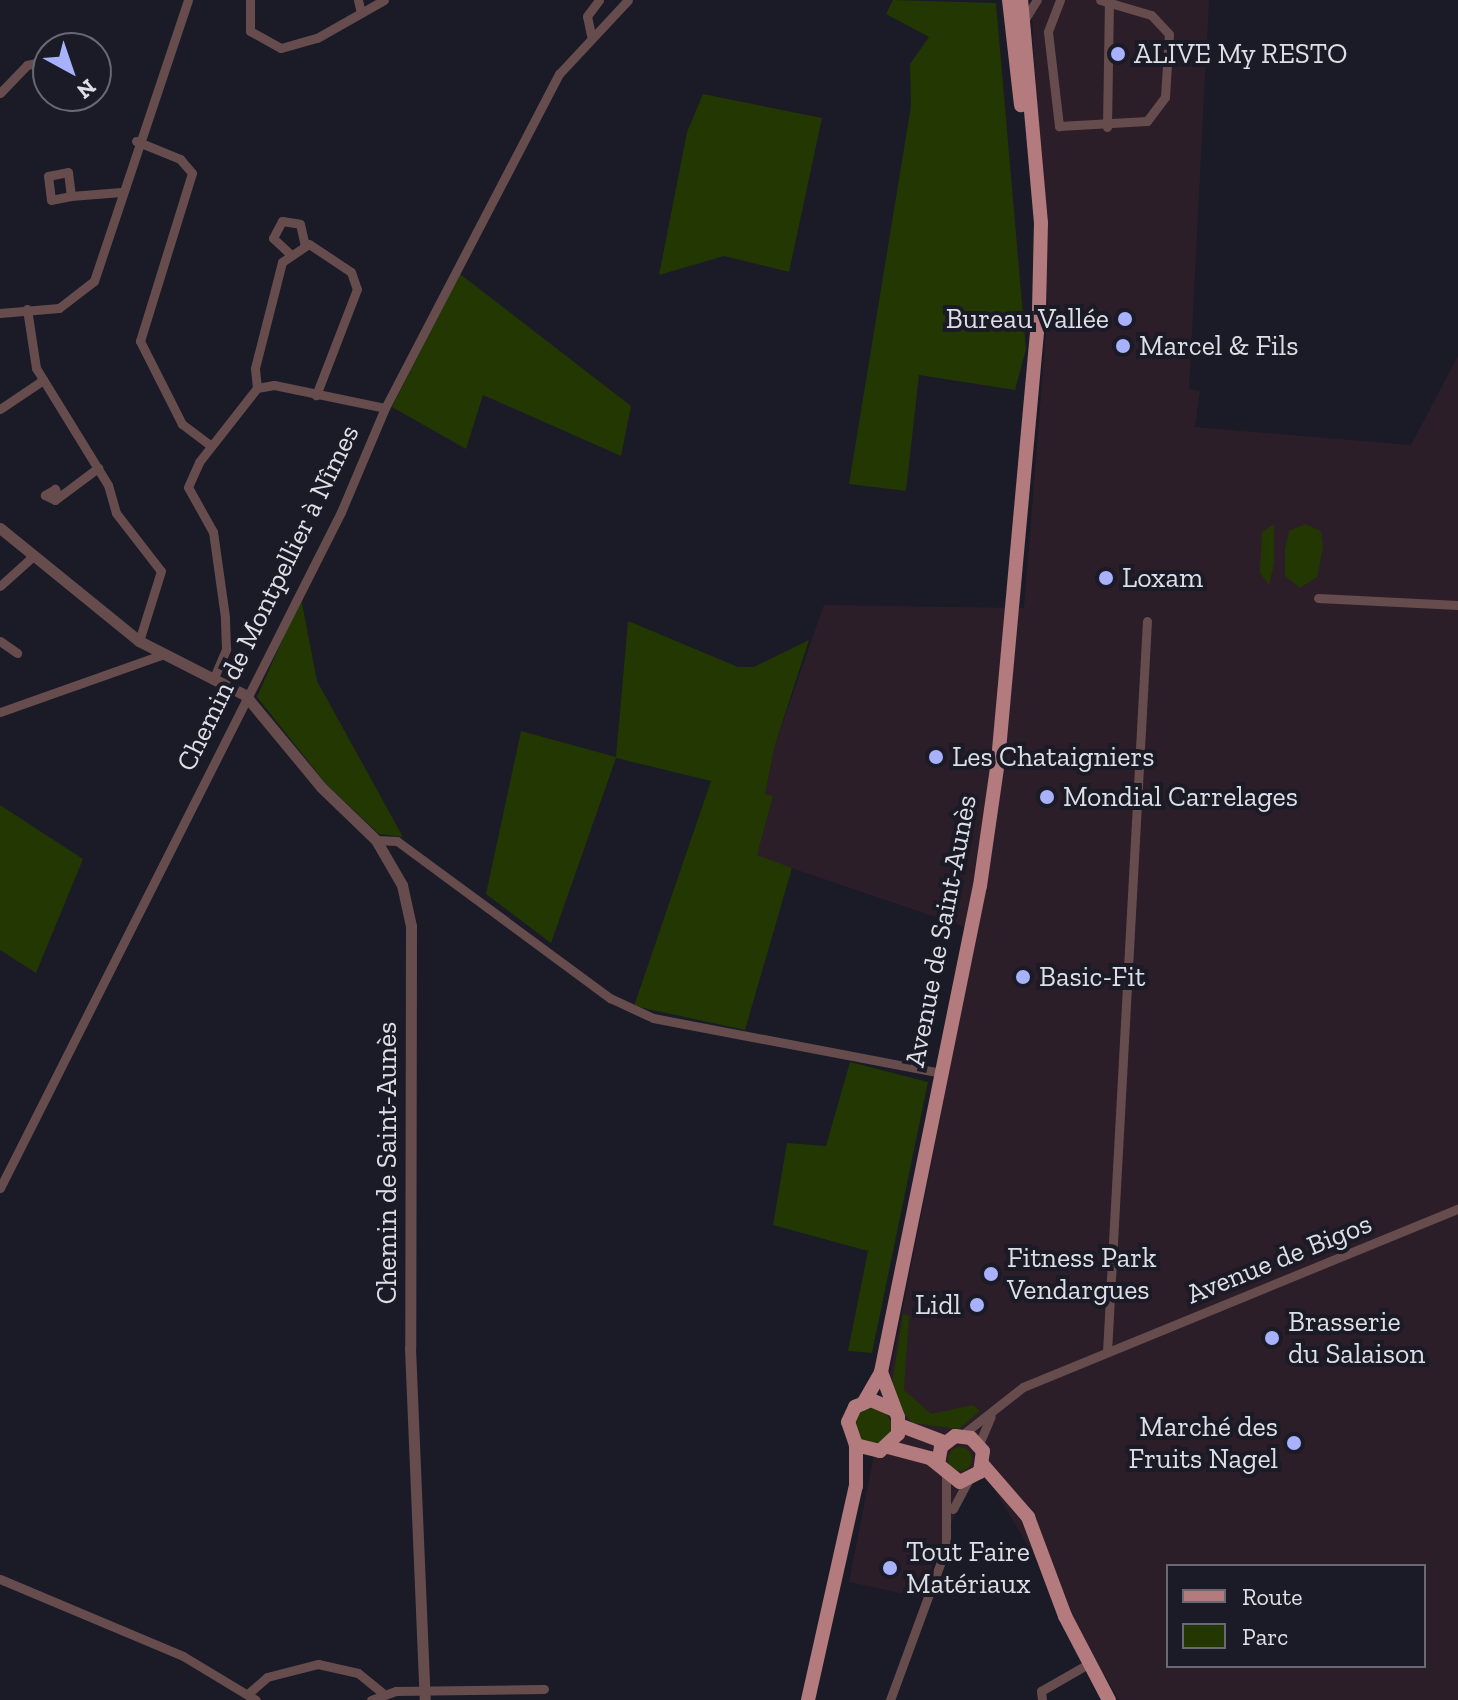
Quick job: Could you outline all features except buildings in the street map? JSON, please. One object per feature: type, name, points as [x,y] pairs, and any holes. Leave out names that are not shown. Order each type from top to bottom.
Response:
[{"type":"main road","name":"Avenue de Saint-Aunès","points":[[1009,0],[1039,256]]},
{"type":"main road","name":"Avenue de Saint-Aunès","points":[[864,1402],[881,1372],[941,1073],[998,761],[1034,393],[1039,256],[1021,0]]},
{"type":"main road","points":[[881,1372],[899,1425]]},
{"type":"main road","points":[[808,1700],[856,1486],[856,1445],[848,1422],[864,1402],[894,1410]]},
{"type":"main road","points":[[899,1425],[944,1442],[962,1435],[979,1444],[975,1475]]},
{"type":"main road","points":[[856,1486],[899,1425]]},
{"type":"main road","points":[[942,1470],[944,1442]]},
{"type":"main road","points":[[856,1445],[884,1449],[942,1470],[975,1475],[1000,1484],[1028,1517],[1088,1664],[1109,1700]]},
{"type":"street","points":[[0,313],[59,308],[94,281],[136,141],[188,0]]},
{"type":"street","points":[[250,0],[250,31],[281,48],[317,38],[384,0]]},
{"type":"street","points":[[358,0],[361,13]]},
{"type":"street","points":[[591,35],[587,16],[599,0]]},
{"type":"street","name":"Chemin de Montpellier à Nîmes","points":[[0,1188],[245,695],[341,512],[385,408],[559,74],[591,35],[628,0]]},
{"type":"street","points":[[1023,22],[1037,0]]},
{"type":"street","points":[[1060,0],[1048,32],[1059,126],[1107,127],[1147,121],[1159,112],[1169,34],[1151,15],[1106,1],[1107,127]]},
{"type":"street","points":[[0,93],[27,65],[32,64]]},
{"type":"street","points":[[136,141],[180,159],[192,173],[140,341],[182,424],[211,446]]},
{"type":"street","points":[[71,196],[121,192]]},
{"type":"street","points":[[289,253],[273,238],[282,221],[300,224],[305,245]]},
{"type":"street","points":[[213,680],[226,649],[220,565],[213,532],[188,487],[211,446],[257,388],[255,368],[289,253],[305,245],[324,249],[351,272],[357,289],[316,395]]},
{"type":"street","points":[[27,309],[43,380],[98,468],[116,513],[161,571],[139,641]]},
{"type":"street","points":[[0,409],[43,380]]},
{"type":"street","points":[[257,388],[385,408]]},
{"type":"street","points":[[58,496],[98,468]]},
{"type":"street","points":[[0,528],[31,558],[139,641],[161,655],[245,695]]},
{"type":"street","points":[[0,586],[31,558]]},
{"type":"street","points":[[1318,598],[1458,605]]},
{"type":"street","points":[[1107,1352],[1147,621]]},
{"type":"street","points":[[0,641],[17,653]]},
{"type":"street","points":[[0,712],[161,655]]},
{"type":"street","name":"Chemin de Saint-Aunès","points":[[245,695],[321,787],[376,840],[402,885],[411,926],[410,1348],[426,1695]]},
{"type":"street","points":[[376,840],[397,841],[610,998],[653,1018],[941,1073]]},
{"type":"street","name":"Avenue de Bigos","points":[[962,1435],[991,1416],[1023,1387],[1458,1209]]},
{"type":"street","name":"Avenue de Bigos","points":[[979,1444],[991,1416]]},
{"type":"street","points":[[942,1470],[952,1512]]},
{"type":"street","points":[[890,1700],[945,1552],[952,1512],[975,1475]]},
{"type":"street","points":[[0,1579],[253,1696],[267,1677],[318,1664],[358,1673],[383,1693]]},
{"type":"street","points":[[1042,1700],[1041,1691],[1088,1664]]},
{"type":"street","points":[[371,1700],[383,1693],[426,1695],[544,1689]]},
{"type":"shaded area","points":[[1031,0],[1209,0],[1189,389],[1200,391],[1195,427],[1411,445],[1458,356],[1458,1700],[1119,1700],[978,1461],[919,1597],[849,1582],[977,931],[756,856],[773,796],[765,794],[775,745],[824,605],[1024,608],[1048,307]]},
{"type":"green space","points":[[893,0],[996,3],[1026,349],[1015,390],[919,375],[906,491],[849,484],[911,106],[910,64],[929,37],[886,14]]},
{"type":"green space","points":[[703,94],[822,118],[789,272],[724,256],[659,275],[687,132]]},
{"type":"green space","points":[[460,274],[631,406],[621,456],[483,395],[466,449],[392,407]]},
{"type":"green space","points":[[1274,524],[1274,564],[1269,585],[1260,573],[1262,532]]},
{"type":"green space","points":[[1305,524],[1321,531],[1323,547],[1317,577],[1300,588],[1285,576],[1285,549],[1289,531]]},
{"type":"green space","points":[[301,598],[317,681],[403,837],[379,834],[327,785],[257,697]]},
{"type":"green space","points":[[628,621],[738,667],[754,667],[809,640],[775,745],[765,794],[773,796],[757,855],[792,868],[745,1030],[634,1006],[711,781],[616,758],[551,943],[486,894],[521,731],[616,757]]},
{"type":"green space","points":[[0,805],[83,859],[36,973],[0,950]]},
{"type":"green space","points":[[850,1062],[928,1082],[872,1353],[848,1351],[868,1251],[773,1225],[787,1143],[826,1146]]},
{"type":"green space","points":[[903,1314],[909,1316],[904,1390],[931,1414],[973,1405],[980,1411],[959,1429],[912,1423],[897,1405],[891,1391]]},
{"type":"green space","points":[[873,1408],[885,1414],[891,1426],[885,1438],[873,1444],[861,1438],[855,1426],[861,1414]]},
{"type":"green space","points":[[960,1447],[969,1450],[972,1459],[969,1468],[960,1471],[951,1468],[948,1459],[951,1450]]},
{"type":"place","name":"ALIVE My RESTO","points":[[1118,54]]},
{"type":"place","name":"Bureau Vallée","points":[[1125,319]]},
{"type":"place","name":"Marcel & Fils","points":[[1123,346]]},
{"type":"place","name":"Loxam","points":[[1106,578]]},
{"type":"place","name":"Les Chataigniers","points":[[936,757]]},
{"type":"place","name":"Mondial Carrelages","points":[[1047,797]]},
{"type":"place","name":"Basic-Fit","points":[[1023,977]]},
{"type":"place","name":"Fitness Park Vendargues","points":[[991,1274]]},
{"type":"place","name":"Lidl","points":[[977,1305]]},
{"type":"place","name":"Brasserie du Salaison","points":[[1272,1338]]},
{"type":"place","name":"Marché des Fruits Nagel","points":[[1294,1443]]},
{"type":"place","name":"Tout Faire Matériaux","points":[[890,1568]]}]
